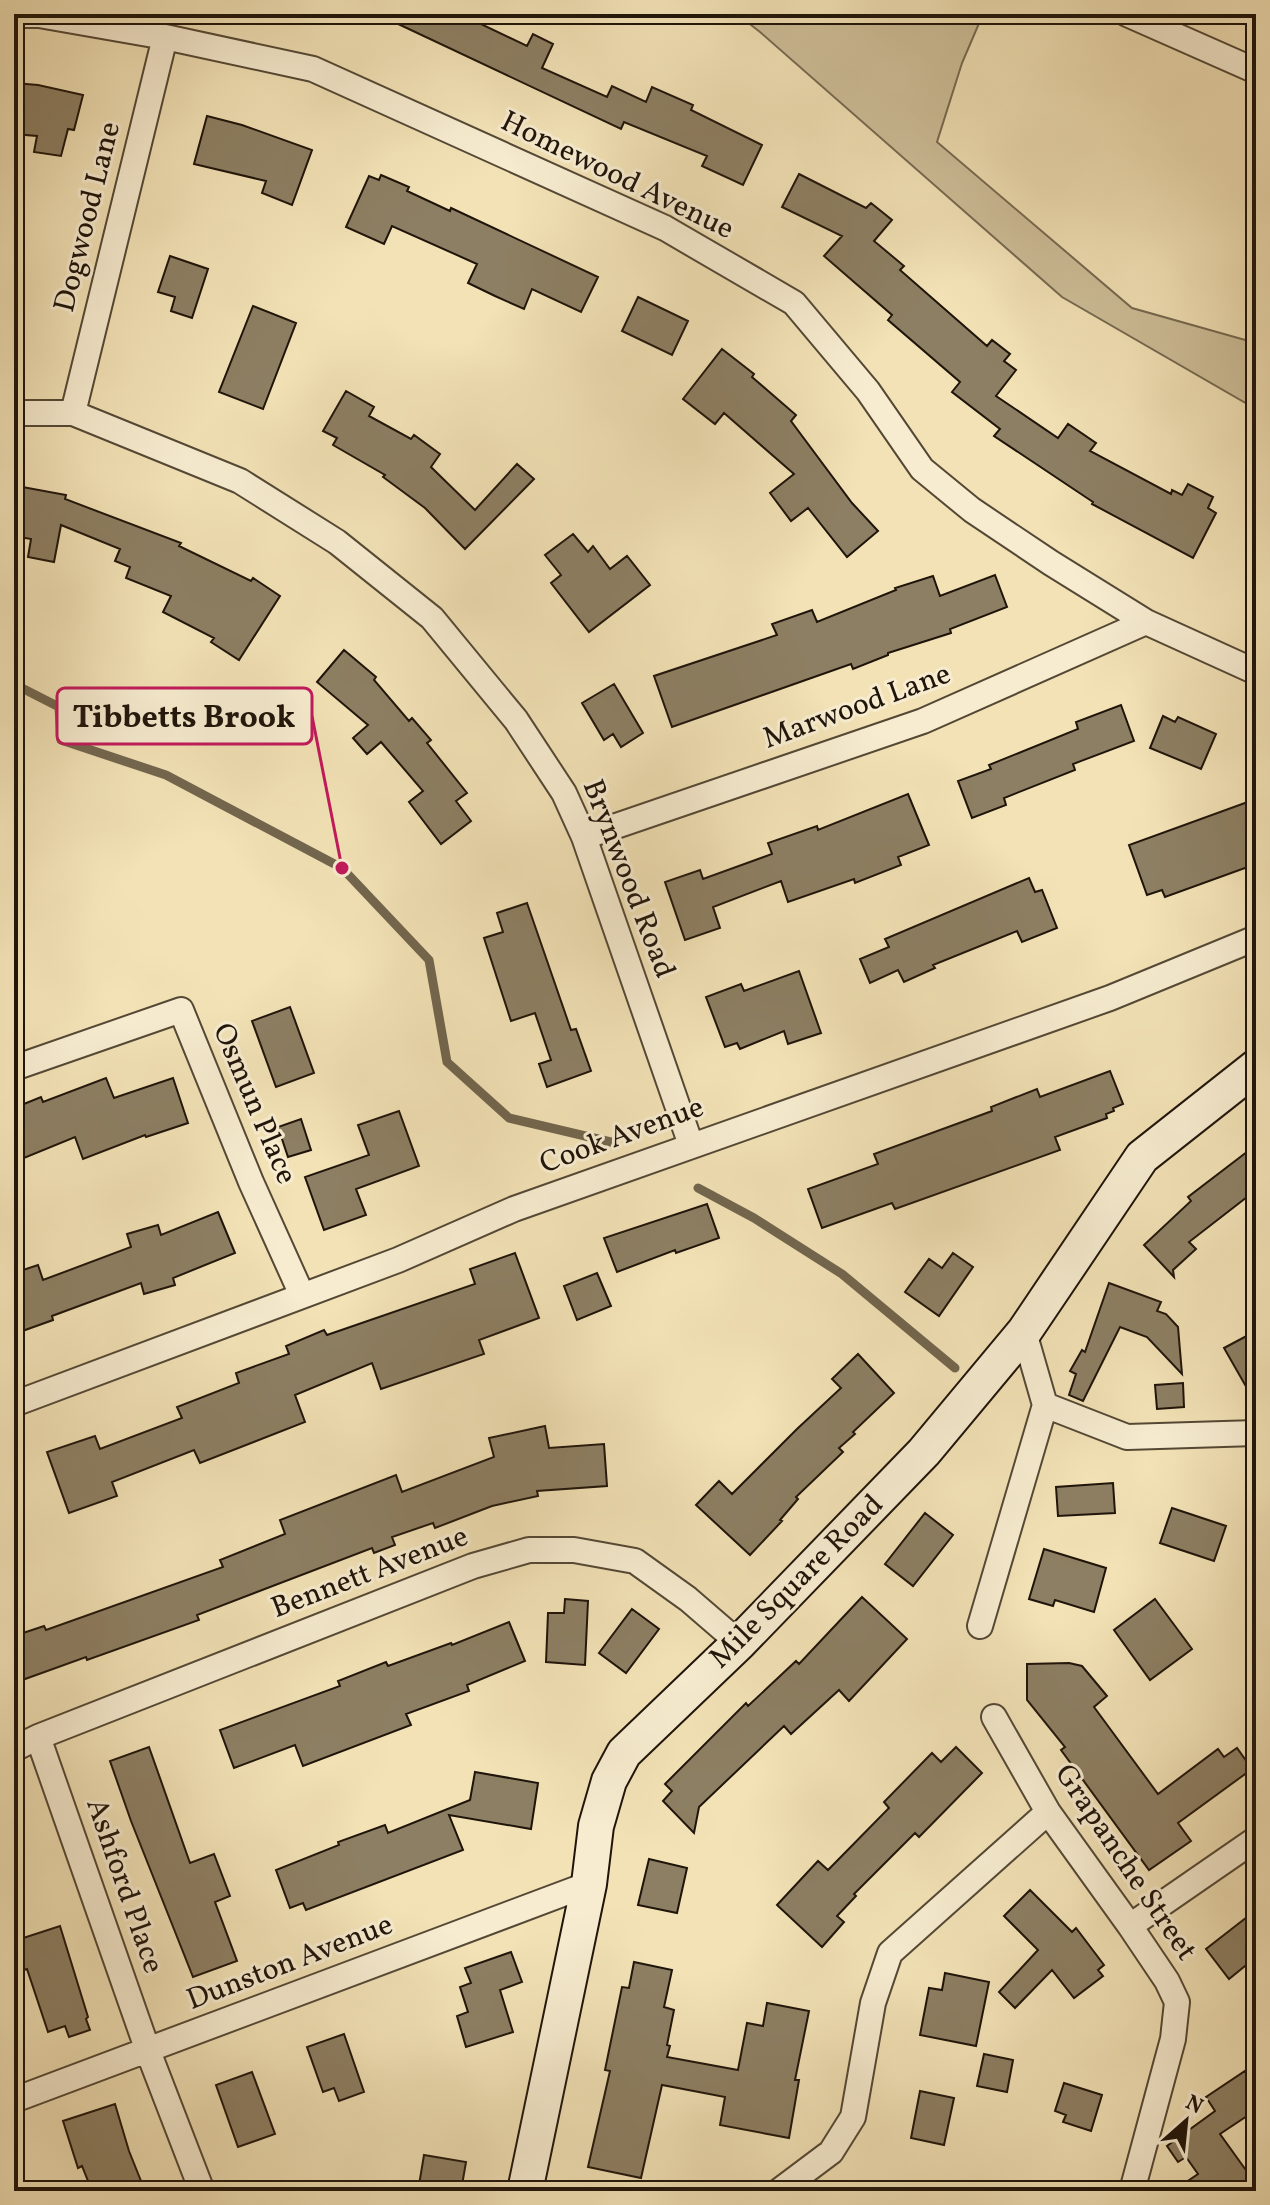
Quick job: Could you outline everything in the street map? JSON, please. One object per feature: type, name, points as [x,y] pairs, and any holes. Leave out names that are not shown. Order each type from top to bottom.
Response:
[{"type":"street","points":[[1127,14],[1256,71]]},
{"type":"street","name":"Homewood Avenue","points":[[14,15],[39,15],[165,37],[313,69],[665,228],[794,303],[868,391],[922,469],[972,510],[1146,622],[1256,672]]},
{"type":"street","name":"Dogwood Lane","points":[[73,413],[165,37]]},
{"type":"street","name":"Brynwood Road","points":[[14,413],[73,413],[240,481],[337,542],[432,618],[516,720],[564,793],[584,837],[691,1145]]},
{"type":"street","name":"Marwood Lane","points":[[584,837],[923,721],[1146,622]]},
{"type":"street","name":"Cook Avenue","points":[[14,1404],[398,1260],[514,1209],[1110,998],[1256,938]]},
{"type":"street","name":"Osmun Place","points":[[14,1068],[181,1010],[251,1182],[302,1295]]},
{"type":"street","name":"Mile Square Road","points":[[525,2191],[589,1884],[596,1826],[609,1781],[624,1753],[739,1643],[924,1452],[1024,1332],[1142,1157],[1256,1067]]},
{"type":"street","points":[[980,1626],[1045,1405],[1024,1332]]},
{"type":"street","points":[[1045,1405],[1127,1437],[1256,1433]]},
{"type":"street","name":"Bennett Avenue","points":[[14,1749],[473,1566],[529,1550],[574,1550],[635,1561],[688,1599],[739,1643]]},
{"type":"street","name":"Grapanche Street","points":[[994,1717],[1048,1812],[1130,1926],[1167,1981],[1177,2002],[1173,2039],[1132,2191]]},
{"type":"street","name":"Ashford Place","points":[[38,1737],[148,2051],[202,2191]]},
{"type":"street","points":[[779,2191],[831,2152],[853,2117],[873,2003],[890,1953],[1048,1812]]},
{"type":"street","points":[[1130,1926],[1256,1839]]},
{"type":"street","name":"Dunston Avenue","points":[[14,2100],[589,1884]]},
{"type":"shaded area","points":[[737,14],[983,14],[962,63],[937,142],[1132,308],[1256,343],[1256,409],[1062,297]]},
{"type":"shaded area","points":[[1206,14],[1256,14],[1256,24]]},
{"type":"building","points":[[377,14],[460,14],[527,46],[533,34],[553,44],[542,68],[607,97],[612,86],[646,102],[652,87],[693,105],[691,110],[762,145],[743,185],[702,166],[707,156],[624,122],[621,129]]},
{"type":"building","points":[[14,83],[83,95],[74,130],[68,129],[61,156],[34,152],[37,136],[14,134]]},
{"type":"building","points":[[207,116],[312,150],[292,205],[262,193],[266,181],[194,164]]},
{"type":"building","points":[[799,174],[866,208],[871,203],[892,220],[874,241],[904,266],[900,270],[987,346],[992,340],[1010,354],[1004,361],[1016,370],[996,396],[1058,438],[1068,424],[1096,443],[1090,451],[1171,494],[1172,490],[1182,495],[1188,484],[1213,497],[1208,508],[1216,513],[1193,558],[1092,504],[994,436],[1000,429],[952,392],[960,382],[888,320],[892,315],[824,256],[842,236],[782,207]]},
{"type":"building","points":[[381,175],[409,187],[407,191],[450,211],[451,208],[598,277],[581,312],[532,289],[524,309],[495,296],[468,283],[477,264],[392,226],[384,244],[346,227],[369,176],[379,180]]},
{"type":"building","points":[[170,256],[208,269],[192,318],[171,311],[175,297],[158,292]]},
{"type":"building","points":[[638,297],[688,321],[672,355],[622,331]]},
{"type":"building","points":[[253,306],[296,323],[263,409],[219,392]]},
{"type":"building","points":[[722,349],[754,374],[752,377],[796,415],[791,421],[852,503],[878,531],[847,557],[808,508],[791,521],[770,493],[794,474],[724,413],[715,424],[683,399]]},
{"type":"building","points":[[346,391],[374,407],[369,416],[411,439],[414,435],[440,454],[431,467],[475,510],[517,464],[534,479],[465,549],[425,508],[383,477],[385,475],[333,445],[337,438],[323,431]]},
{"type":"building","points":[[17,486],[66,495],[65,499],[181,543],[179,546],[251,581],[253,578],[280,596],[239,660],[211,642],[214,638],[163,612],[171,596],[126,578],[130,567],[115,561],[120,549],[61,525],[54,562],[28,557],[31,539],[14,536]]},
{"type":"building","points":[[573,534],[588,552],[593,546],[610,569],[627,556],[650,585],[589,632],[551,583],[561,575],[545,555]]},
{"type":"building","points":[[995,575],[1007,607],[950,629],[951,633],[888,653],[853,669],[851,664],[672,727],[654,676],[777,635],[772,624],[812,610],[817,622],[895,588],[933,576],[940,596]]},
{"type":"building","points":[[344,650],[376,677],[374,680],[409,721],[412,718],[431,740],[427,743],[467,793],[456,801],[471,821],[441,844],[409,802],[423,791],[381,742],[367,754],[353,738],[368,725],[317,682]]},
{"type":"building","points":[[614,684],[643,733],[621,747],[613,734],[604,740],[582,703]]},
{"type":"building","points":[[1121,705],[1134,741],[1073,764],[1075,770],[1004,798],[1006,805],[972,818],[958,781],[1078,729],[1076,722]]},
{"type":"building","points":[[1163,716],[1175,722],[1178,717],[1216,734],[1201,769],[1150,748]]},
{"type":"building","points":[[908,794],[929,845],[898,857],[901,865],[855,883],[854,879],[788,902],[781,881],[713,907],[720,928],[685,940],[665,882],[700,870],[703,879],[772,854],[768,843],[817,826],[818,830]]},
{"type":"building","points":[[1256,799],[1256,864],[1165,897],[1162,890],[1147,895],[1129,845]]},
{"type":"building","points":[[1029,878],[1035,892],[1042,890],[1057,928],[1022,942],[1017,931],[933,965],[935,968],[904,982],[898,970],[870,983],[860,959],[889,947],[885,939]]},
{"type":"building","points":[[527,903],[571,1030],[576,1029],[591,1071],[547,1087],[539,1064],[551,1060],[535,1013],[511,1021],[484,938],[503,932],[497,913]]},
{"type":"building","points":[[799,971],[821,1033],[788,1044],[784,1031],[740,1049],[737,1043],[725,1047],[706,997],[741,984],[744,991]]},
{"type":"building","points":[[290,1007],[314,1073],[276,1087],[252,1021]]},
{"type":"building","points":[[1110,1071],[1123,1104],[1106,1114],[1107,1118],[1055,1137],[1060,1150],[895,1209],[892,1203],[822,1228],[808,1189],[878,1164],[874,1154],[992,1111],[991,1107],[1037,1089],[1040,1097]]},
{"type":"building","points":[[106,1078],[114,1098],[173,1078],[188,1123],[145,1135],[83,1159],[75,1137],[24,1158],[14,1133],[14,1108],[41,1097],[43,1102]]},
{"type":"building","points":[[399,1111],[419,1166],[356,1189],[366,1215],[324,1230],[305,1177],[369,1155],[358,1125]]},
{"type":"building","points":[[301,1119],[311,1150],[288,1157],[278,1127]]},
{"type":"building","points":[[1256,1145],[1256,1190],[1189,1242],[1196,1249],[1173,1270],[1174,1277],[1144,1245],[1191,1201],[1188,1197]]},
{"type":"building","points":[[707,1204],[719,1238],[676,1253],[675,1250],[617,1272],[604,1238]]},
{"type":"building","points":[[218,1212],[235,1253],[173,1278],[175,1285],[144,1294],[141,1283],[52,1316],[53,1320],[14,1334],[14,1273],[38,1265],[43,1280],[131,1247],[127,1234],[158,1225],[161,1235]]},
{"type":"building","points":[[515,1253],[539,1318],[479,1340],[484,1354],[381,1389],[372,1363],[295,1395],[305,1422],[200,1463],[194,1450],[112,1482],[117,1496],[69,1513],[47,1452],[95,1436],[100,1449],[182,1418],[177,1407],[239,1383],[236,1373],[289,1354],[286,1346],[324,1330],[327,1335],[475,1284],[470,1269]]},
{"type":"building","points":[[953,1253],[973,1267],[939,1316],[905,1292],[929,1259],[942,1268]]},
{"type":"building","points":[[597,1273],[611,1306],[577,1320],[564,1286]]},
{"type":"building","points":[[1109,1283],[1161,1302],[1157,1311],[1166,1314],[1178,1327],[1182,1374],[1147,1337],[1120,1327],[1083,1401],[1069,1395],[1076,1374],[1070,1371],[1082,1350],[1085,1352]]},
{"type":"building","points":[[1256,1331],[1256,1404],[1224,1348]]},
{"type":"building","points":[[858,1354],[894,1393],[853,1432],[855,1434],[839,1448],[843,1452],[796,1497],[798,1499],[782,1521],[750,1555],[696,1505],[719,1481],[732,1494],[841,1388],[832,1379]]},
{"type":"building","points":[[1183,1383],[1184,1407],[1157,1409],[1155,1385]]},
{"type":"building","points":[[545,1426],[549,1448],[604,1444],[607,1486],[537,1491],[538,1496],[492,1506],[435,1528],[433,1523],[392,1537],[395,1545],[374,1553],[372,1548],[197,1615],[199,1620],[14,1683],[14,1636],[44,1626],[46,1630],[223,1567],[220,1560],[285,1534],[280,1520],[396,1475],[402,1492],[494,1457],[489,1438]]},
{"type":"building","points":[[1113,1483],[1115,1513],[1058,1516],[1056,1487]]},
{"type":"building","points":[[1172,1508],[1226,1526],[1214,1561],[1160,1543]]},
{"type":"building","points":[[925,1513],[953,1535],[913,1586],[885,1564]]},
{"type":"building","points":[[1044,1549],[1106,1568],[1094,1612],[1055,1600],[1053,1606],[1029,1599]]},
{"type":"building","points":[[862,1597],[907,1639],[849,1701],[839,1690],[791,1734],[784,1726],[699,1807],[694,1833],[663,1801],[672,1791],[665,1784],[746,1703],[748,1706],[796,1661],[799,1664]]},
{"type":"building","points":[[565,1599],[588,1601],[585,1665],[546,1662],[548,1613],[564,1613]]},
{"type":"building","points":[[1155,1599],[1192,1649],[1150,1680],[1114,1630]]},
{"type":"building","points":[[632,1609],[659,1629],[626,1673],[599,1653]]},
{"type":"building","points":[[509,1622],[525,1661],[467,1685],[469,1691],[406,1714],[411,1725],[303,1766],[295,1745],[234,1768],[220,1730],[340,1686],[338,1681],[386,1662],[388,1666]]},
{"type":"building","points":[[1069,1663],[1082,1666],[1107,1696],[1094,1707],[1158,1794],[1218,1749],[1224,1757],[1237,1748],[1252,1769],[1178,1823],[1191,1841],[1149,1870],[1061,1750],[1065,1747],[1027,1700],[1027,1664]]},
{"type":"building","points":[[149,1747],[190,1863],[214,1854],[230,1896],[215,1902],[237,1961],[193,1977],[110,1761]]},
{"type":"building","points":[[956,1747],[982,1773],[919,1837],[915,1833],[854,1894],[856,1896],[837,1916],[844,1922],[822,1947],[777,1905],[818,1861],[828,1870],[889,1808],[884,1802],[932,1753],[941,1762]]},
{"type":"building","points":[[475,1772],[538,1783],[531,1829],[449,1815],[463,1850],[306,1910],[303,1903],[290,1908],[276,1870],[385,1825],[388,1833],[470,1800]]},
{"type":"building","points":[[649,1859],[687,1868],[677,1913],[638,1905]]},
{"type":"building","points":[[1030,1890],[1072,1932],[1076,1928],[1104,1965],[1098,1970],[1103,1976],[1074,1998],[1052,1970],[1015,2008],[999,1992],[1038,1950],[1004,1916]]},
{"type":"building","points":[[1256,1910],[1256,1957],[1229,1979],[1206,1949]]},
{"type":"building","points":[[60,1926],[90,2030],[69,2037],[65,2026],[48,2032],[27,1969],[14,1973],[14,1941]]},
{"type":"building","points":[[511,1952],[522,1982],[500,1990],[513,2032],[466,2047],[457,2016],[468,2012],[460,1987],[471,1983],[465,1968]]},
{"type":"building","points":[[634,1962],[672,1970],[664,2007],[674,2010],[667,2057],[738,2070],[747,2023],[763,2026],[767,2003],[809,2011],[795,2080],[799,2080],[789,2138],[720,2125],[725,2097],[662,2085],[641,2178],[588,2167],[610,2071],[605,2070],[622,1987],[629,1988]]},
{"type":"building","points":[[945,1973],[989,1982],[976,2046],[920,2035],[929,1988],[942,1990]]},
{"type":"building","points":[[344,2034],[364,2092],[339,2101],[334,2088],[323,2092],[307,2047]]},
{"type":"building","points":[[984,2054],[1013,2060],[1007,2092],[977,2086]]},
{"type":"building","points":[[1245,2071],[1256,2087],[1256,2110],[1220,2134],[1253,2180],[1238,2191],[1173,2191],[1198,2174],[1186,2157],[1178,2162],[1167,2146],[1215,2111],[1206,2097]]},
{"type":"building","points":[[252,2072],[275,2134],[238,2147],[216,2085]]},
{"type":"building","points":[[1064,2083],[1102,2095],[1091,2131],[1063,2122],[1066,2115],[1055,2111]]},
{"type":"building","points":[[920,2091],[954,2098],[944,2145],[911,2138]]},
{"type":"building","points":[[115,2104],[145,2191],[92,2191],[82,2166],[78,2168],[63,2121]]},
{"type":"building","points":[[424,2155],[466,2162],[461,2191],[418,2191]]},
{"type":"waterway","points":[[14,684],[59,707],[61,740],[166,775],[342,868],[429,960],[447,1062],[509,1118],[615,1143]]},
{"type":"waterway","points":[[698,1188],[754,1218],[842,1274],[955,1368]]},
{"type":"place","name":"Tibbetts Brook","points":[[342,868]]}]
